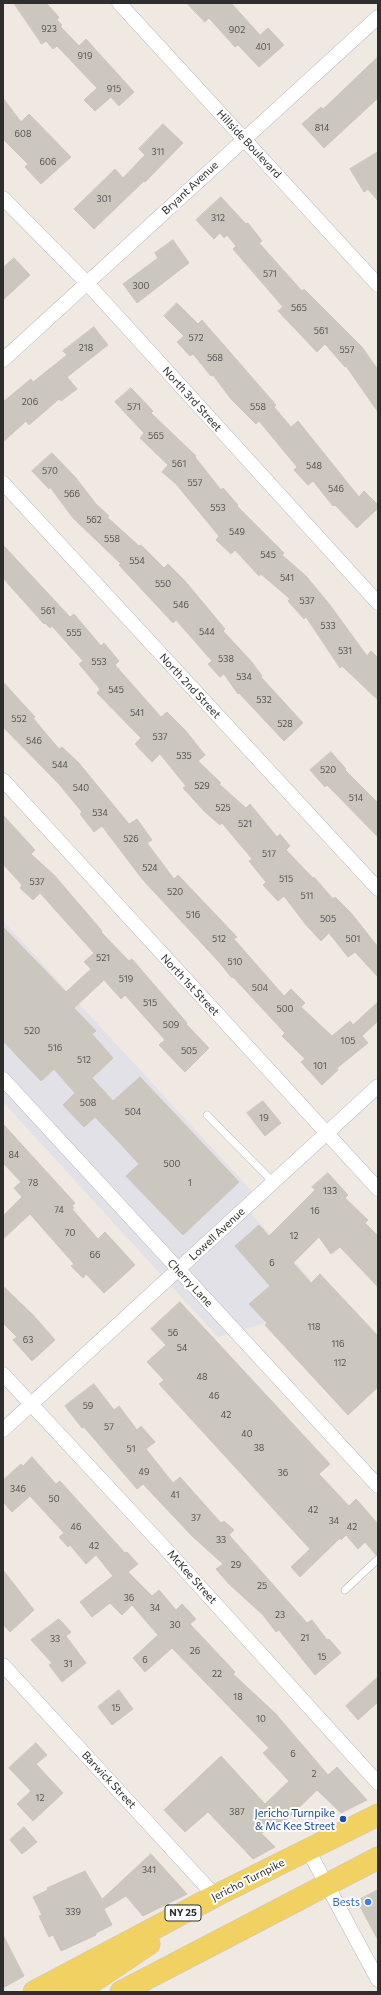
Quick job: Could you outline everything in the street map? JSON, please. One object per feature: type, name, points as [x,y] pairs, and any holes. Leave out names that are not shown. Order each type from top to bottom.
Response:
[{"type":"main road","name":"Jericho Turnpike","points":[[34,1992],[215,1896],[378,1815]]},
{"type":"main road","points":[[121,1992],[378,1858]]},
{"type":"main road","points":[[73,1992],[140,1952],[190,1910]]},
{"type":"street","name":"Hillside Boulevard","points":[[119,3],[378,284]]},
{"type":"street","name":"Bryant Avenue","points":[[3,360],[378,17]]},
{"type":"street","name":"North 3rd Street","points":[[3,198],[87,283],[378,603]]},
{"type":"street","name":"North 2nd Street","points":[[3,483],[378,889]]},
{"type":"street","name":"North 1st Street","points":[[3,780],[378,1189]]},
{"type":"street","name":"Cherry Lane","points":[[3,1079],[378,1486]]},
{"type":"street","name":"Lowell Avenue","points":[[3,1430],[378,1086]]},
{"type":"street","name":"McKee Street","points":[[3,1374],[164,1546],[378,1783]]},
{"type":"street","name":"Barwick Street","points":[[3,1665],[215,1896]]},
{"type":"street","points":[[308,1850],[378,1980]]},
{"type":"lane","points":[[207,1115],[273,1182]]},
{"type":"lane","points":[[345,1590],[378,1559]]},
{"type":"shaded area","points":[[3,921],[259,1199],[248,1210],[311,1280],[262,1324],[218,1337],[3,1102]]},
{"type":"building","points":[[14,3],[46,3],[59,17],[57,20],[62,25],[60,26],[79,46],[86,39],[134,92],[119,106],[111,97],[95,111],[84,100],[97,88],[57,46],[53,49],[46,41],[42,44]]},
{"type":"building","points":[[187,3],[231,3],[260,35],[268,28],[284,45],[259,67],[238,45],[235,47],[209,18],[205,22]]},
{"type":"building","points":[[378,57],[378,98],[324,148],[302,124],[321,107],[323,109]]},
{"type":"building","points":[[3,98],[21,122],[29,114],[71,157],[41,184],[25,167],[28,164],[3,139]]},
{"type":"building","points":[[163,124],[183,143],[145,182],[144,181],[94,229],[74,209],[115,169],[123,178],[145,155],[139,149]]},
{"type":"building","points":[[378,152],[378,201],[368,189],[364,192],[350,169]]},
{"type":"building","points":[[221,197],[246,224],[248,223],[262,241],[259,243],[302,291],[304,289],[362,347],[378,370],[378,412],[346,366],[345,367],[325,344],[317,352],[278,311],[283,307],[233,249],[236,246],[227,235],[224,238],[220,233],[214,239],[196,220]]},
{"type":"building","points":[[173,240],[189,263],[137,303],[123,284],[158,258],[155,253]]},
{"type":"building","points":[[14,258],[30,275],[3,300],[3,268]]},
{"type":"building","points":[[177,303],[198,324],[202,320],[276,405],[274,407],[291,427],[298,421],[359,497],[364,491],[378,505],[378,508],[357,528],[335,505],[333,506],[313,481],[308,485],[294,470],[297,467],[259,421],[256,424],[231,399],[213,375],[211,376],[193,354],[190,356],[177,342],[184,336],[164,316]]},
{"type":"building","points":[[94,327],[108,345],[67,377],[77,389],[61,401],[59,399],[29,425],[26,421],[3,442],[3,402],[31,379],[33,382],[67,355],[63,351]]},
{"type":"building","points":[[131,388],[153,411],[151,413],[196,456],[195,457],[221,490],[223,488],[238,505],[237,506],[284,553],[282,555],[306,576],[330,605],[367,656],[371,651],[378,658],[378,700],[342,666],[340,668],[306,617],[304,619],[288,601],[290,599],[261,574],[259,576],[235,550],[231,554],[216,540],[219,536],[176,484],[162,472],[168,465],[140,438],[144,433],[115,402]]},
{"type":"building","points":[[52,453],[76,478],[96,504],[109,516],[107,517],[139,546],[141,545],[164,568],[168,564],[185,581],[225,629],[223,631],[251,661],[262,676],[261,677],[303,723],[284,741],[239,693],[238,694],[224,674],[220,677],[208,664],[212,661],[176,620],[173,623],[119,565],[121,564],[73,518],[50,487],[49,489],[32,471]]},
{"type":"building","points":[[3,545],[70,617],[74,614],[101,646],[104,643],[119,661],[115,665],[161,717],[167,712],[185,730],[205,755],[198,761],[221,783],[219,784],[246,808],[250,804],[277,837],[280,834],[290,846],[286,850],[313,878],[314,877],[333,899],[335,897],[352,914],[378,947],[378,977],[355,952],[348,957],[329,933],[321,941],[306,925],[284,896],[278,901],[263,885],[266,882],[249,861],[252,859],[222,823],[220,825],[205,812],[183,788],[186,786],[160,754],[152,762],[135,744],[141,738],[97,693],[100,689],[79,664],[83,661],[52,626],[50,628],[45,623],[44,624],[3,578]]},
{"type":"building","points":[[3,682],[35,717],[33,718],[59,749],[62,747],[78,762],[129,824],[137,819],[152,840],[147,843],[174,879],[178,875],[237,937],[234,939],[284,996],[291,989],[305,1003],[301,1007],[332,1036],[350,1021],[353,1025],[378,1002],[378,1021],[362,1036],[368,1043],[337,1068],[338,1070],[322,1085],[301,1062],[305,1059],[282,1036],[285,1033],[233,977],[232,978],[143,880],[102,826],[94,832],[80,814],[82,812],[58,783],[3,727]]},
{"type":"building","points":[[331,752],[346,769],[345,770],[378,803],[378,837],[327,785],[325,787],[310,770]]},
{"type":"building","points":[[3,815],[35,850],[31,854],[55,876],[102,931],[101,932],[129,961],[132,959],[187,1023],[186,1024],[209,1048],[185,1072],[159,1045],[165,1040],[125,995],[121,999],[104,980],[74,1008],[96,1031],[92,1034],[113,1058],[92,1078],[113,1101],[140,1077],[239,1182],[183,1235],[126,1176],[139,1164],[117,1140],[95,1117],[84,1127],[63,1105],[75,1093],[54,1069],[41,1081],[3,1041],[3,927],[66,992],[91,969],[84,962],[94,953],[40,893],[33,900],[20,888],[22,885],[3,864]]},
{"type":"building","points":[[263,1101],[281,1123],[265,1136],[247,1113]]},
{"type":"building","points":[[3,1124],[75,1203],[72,1206],[74,1208],[72,1209],[98,1239],[105,1232],[135,1265],[104,1293],[86,1274],[83,1278],[71,1266],[74,1264],[30,1214],[3,1239],[3,1216],[22,1197],[14,1188],[21,1182],[3,1163]]},
{"type":"building","points":[[328,1173],[348,1195],[345,1198],[368,1220],[365,1223],[378,1236],[378,1287],[340,1247],[331,1254],[319,1237],[293,1263],[311,1283],[320,1274],[378,1336],[378,1387],[348,1415],[265,1325],[267,1323],[249,1304],[270,1286],[235,1246],[259,1225],[269,1236],[315,1190],[312,1187]]},
{"type":"building","points":[[3,1286],[34,1316],[55,1340],[32,1361],[13,1340],[17,1337],[3,1323]]},
{"type":"building","points":[[180,1302],[330,1464],[319,1474],[349,1506],[356,1499],[378,1524],[378,1554],[376,1555],[365,1542],[358,1549],[346,1535],[341,1540],[340,1538],[300,1577],[291,1567],[310,1549],[159,1384],[164,1380],[147,1362],[166,1345],[151,1329]]},
{"type":"building","points":[[94,1384],[114,1410],[119,1406],[137,1430],[141,1426],[155,1442],[146,1449],[173,1483],[180,1477],[221,1523],[224,1521],[234,1530],[229,1535],[307,1623],[312,1620],[327,1640],[329,1639],[341,1653],[315,1675],[279,1630],[276,1632],[263,1615],[228,1583],[216,1569],[223,1564],[192,1536],[143,1484],[137,1489],[84,1427],[82,1428],[65,1406]]},
{"type":"building","points":[[32,1457],[56,1484],[60,1481],[125,1553],[127,1552],[138,1564],[128,1572],[152,1596],[159,1590],[176,1610],[182,1604],[196,1619],[190,1624],[235,1672],[233,1674],[275,1713],[328,1775],[337,1767],[367,1800],[341,1813],[317,1790],[283,1823],[261,1833],[275,1847],[253,1859],[208,1812],[185,1832],[164,1810],[221,1756],[265,1804],[289,1781],[263,1753],[269,1748],[172,1648],[145,1672],[133,1658],[158,1635],[132,1605],[122,1615],[110,1603],[92,1617],[80,1602],[113,1576],[96,1555],[86,1564],[70,1545],[68,1547],[59,1537],[64,1533],[30,1496],[12,1512],[3,1502],[3,1480],[21,1464],[23,1466]]},
{"type":"building","points":[[3,1570],[34,1610],[10,1632],[3,1624]]},
{"type":"building","points":[[59,1619],[71,1632],[66,1636],[86,1663],[62,1682],[49,1665],[52,1663],[31,1640]]},
{"type":"building","points":[[378,1677],[378,1702],[358,1720],[346,1706]]},
{"type":"building","points":[[119,1690],[133,1709],[112,1725],[98,1707]]},
{"type":"building","points":[[36,1743],[47,1755],[36,1764],[63,1793],[33,1821],[17,1804],[31,1791],[9,1768]]},
{"type":"building","points":[[24,1827],[37,1842],[22,1854],[10,1840]]},
{"type":"building","points":[[151,1854],[187,1894],[143,1916],[126,1896],[104,1909],[112,1925],[96,1933],[96,1935],[61,1951],[53,1935],[49,1937],[39,1916],[42,1915],[33,1897],[48,1890],[47,1888],[85,1871],[102,1899]]},
{"type":"building","points":[[378,1890],[378,1940],[357,1901]]},
{"type":"building","points":[[3,1935],[24,1976],[3,1988]]},
{"type":"place","name":"Jericho Turnpike & Mc Kee Street","points":[[343,1819]]},
{"type":"place","name":"Bests","points":[[368,1902]]}]
